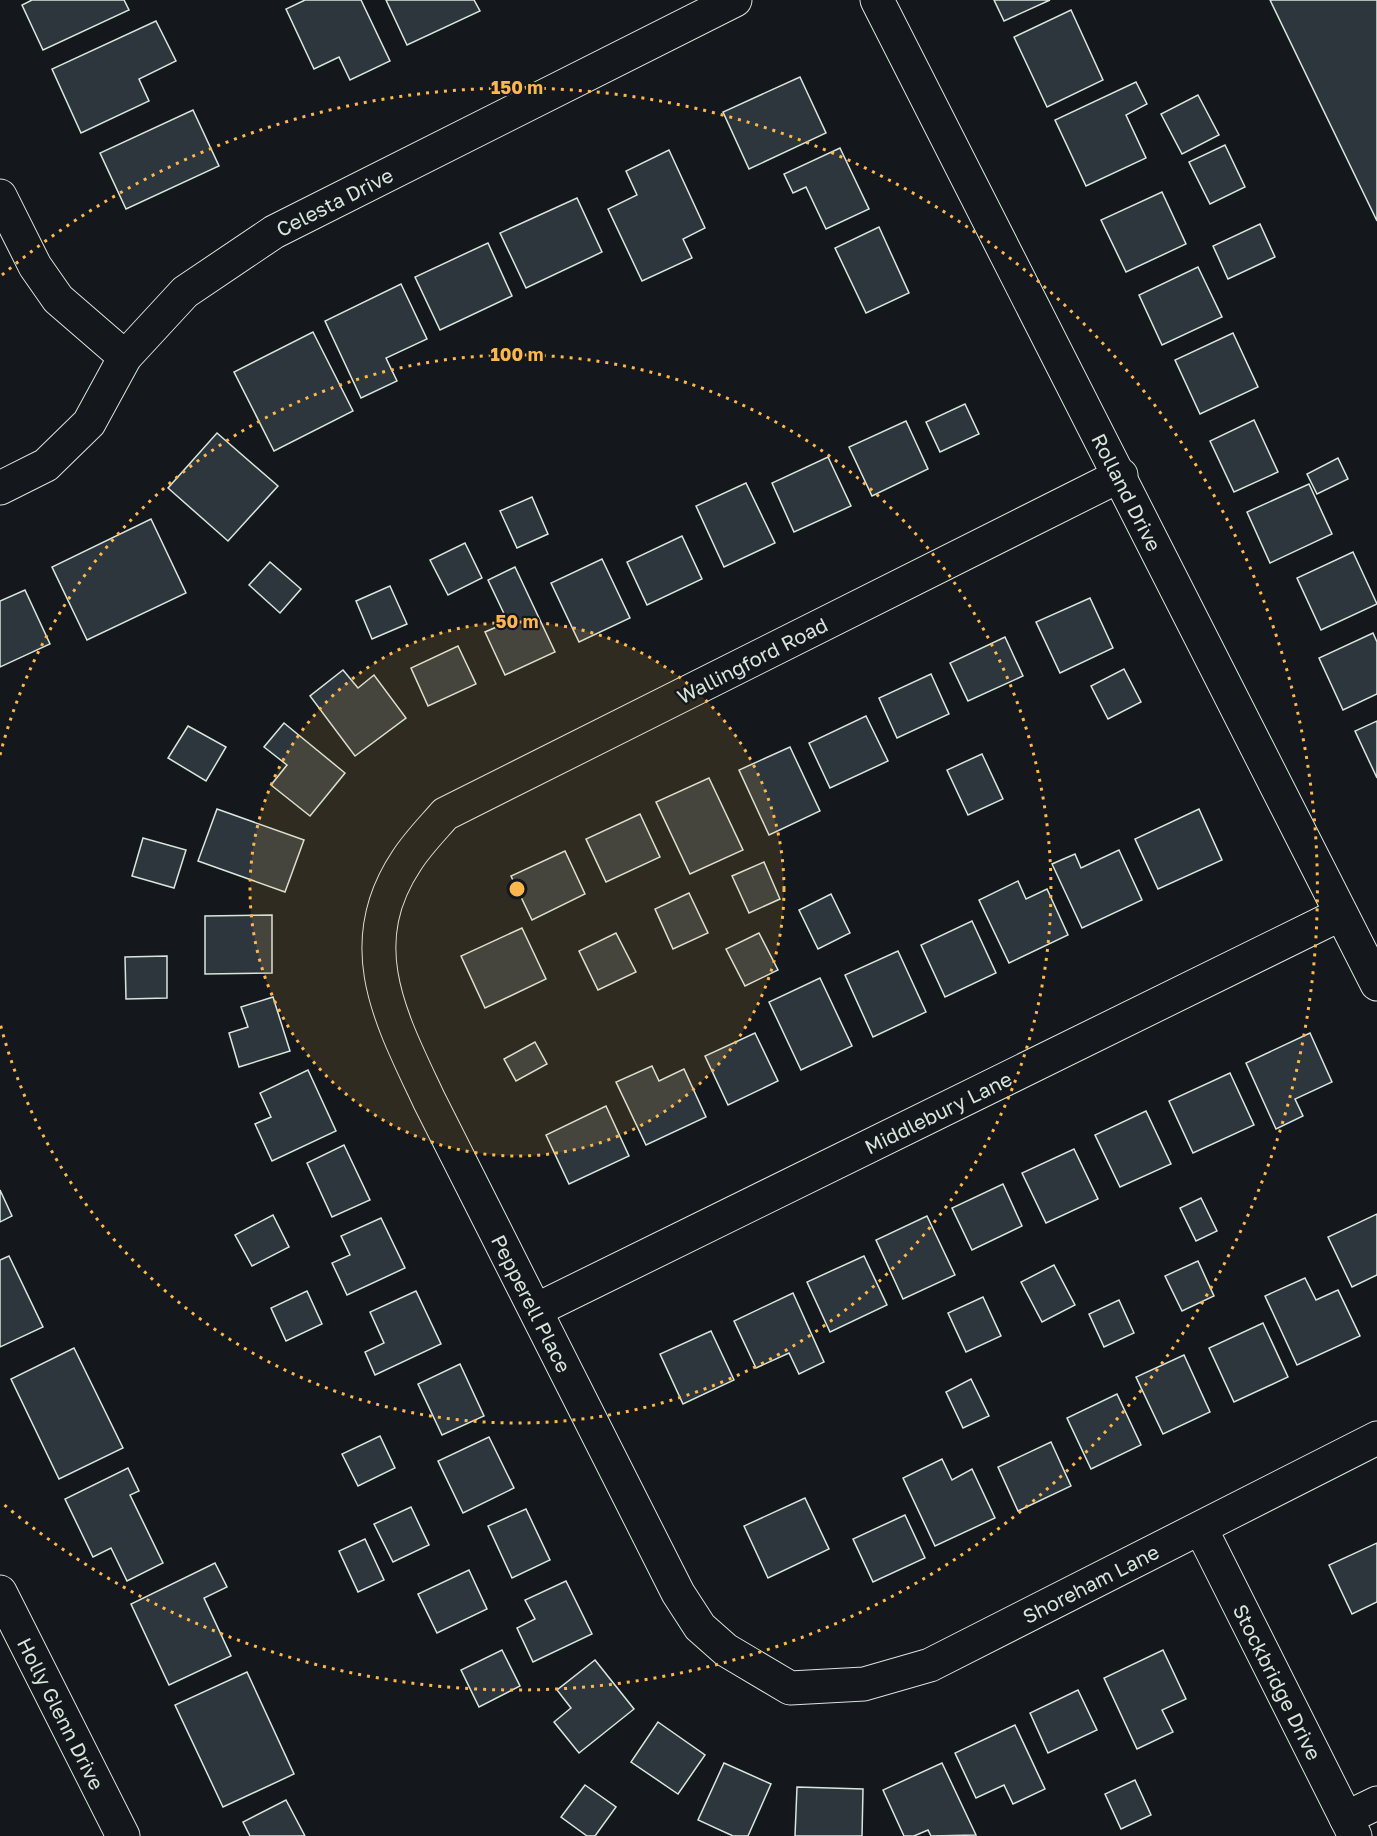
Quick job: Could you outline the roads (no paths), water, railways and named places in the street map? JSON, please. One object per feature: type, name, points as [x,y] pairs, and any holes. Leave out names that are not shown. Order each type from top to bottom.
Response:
[{"type":"street","name":"Celesta Drive","points":[[0,488],[46,465],[89,423],[124,357],[185,292],[274,231],[735,0]]},
{"type":"street","name":"Rolland Drive","points":[[877,0],[1121,475],[1377,984]]},
{"type":"street","points":[[0,196],[35,266],[58,299],[124,357]]},
{"type":"street","name":"Wallingford Road","points":[[403,867],[445,814],[1121,475]]},
{"type":"street","name":"Pepperell Place","points":[[403,867],[383,913],[379,940],[383,992],[403,1044],[429,1100],[678,1593],[700,1627],[726,1650],[790,1688]]},
{"type":"street","name":"Middlebury Lane","points":[[536,1310],[1341,914]]},
{"type":"street","name":"Shoreham Lane","points":[[790,1688],[864,1684],[930,1665],[1377,1438]]},
{"type":"street","name":"Stockbridge Drive","points":[[1201,1529],[1351,1827]]},
{"type":"street","name":"Holly Glenn Drive","points":[[0,1592],[123,1836]]},
{"type":"street","points":[[1351,1827],[1377,1803]]}]
